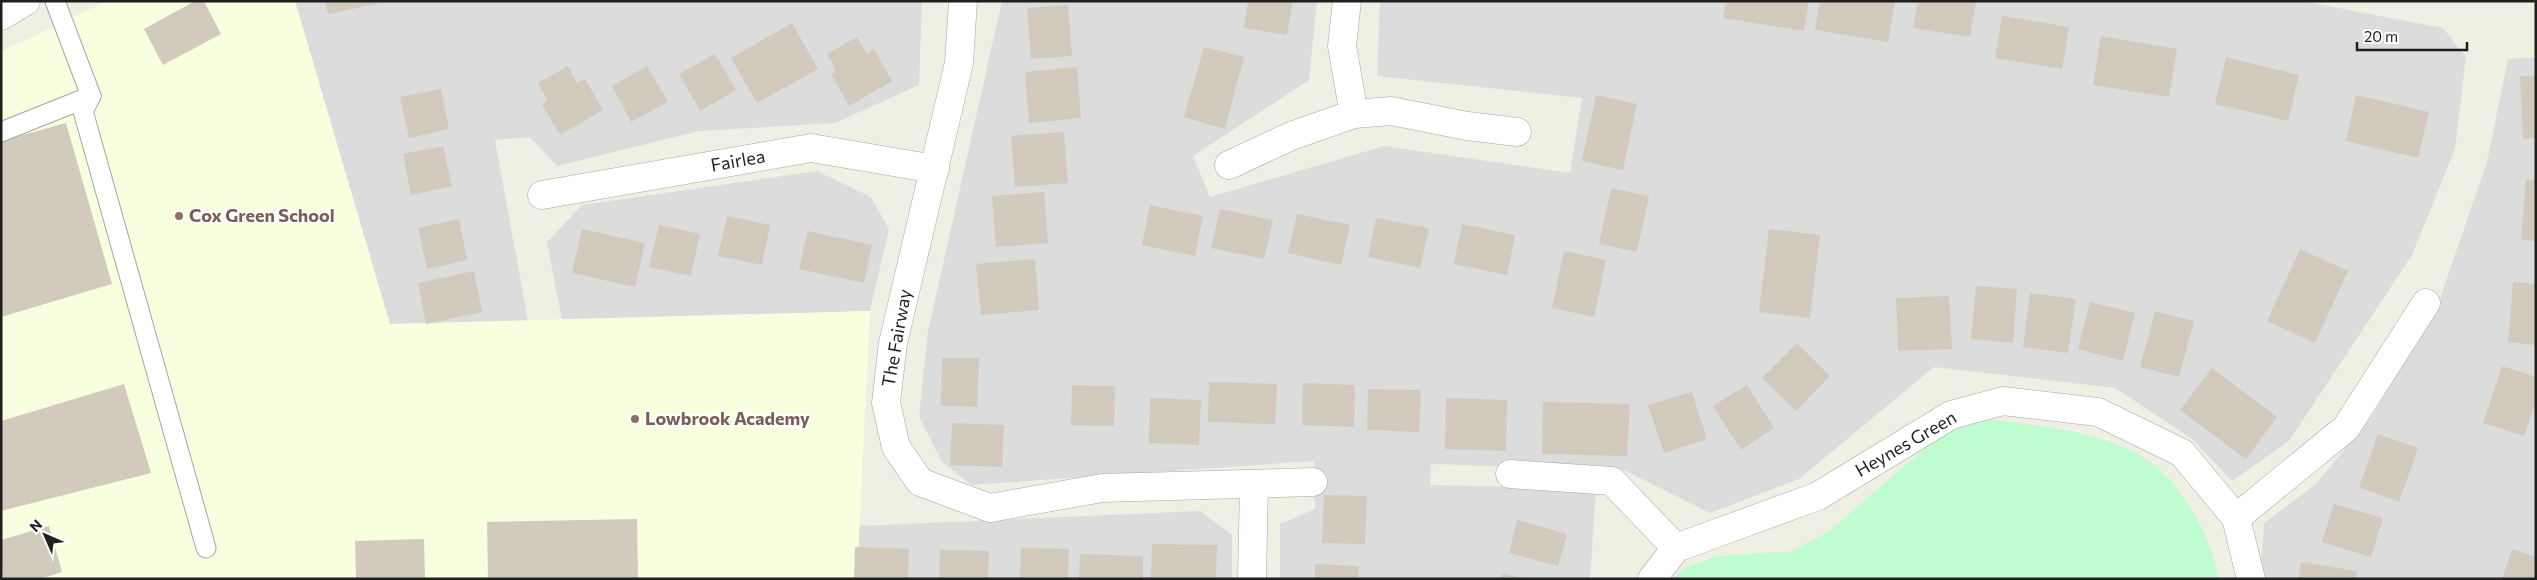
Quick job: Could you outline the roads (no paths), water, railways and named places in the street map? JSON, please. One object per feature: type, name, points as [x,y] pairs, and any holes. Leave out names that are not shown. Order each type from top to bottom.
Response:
[{"type":"street","points":[[1,16],[26,1]]},
{"type":"street","name":"The Fairway","points":[[963,1],[959,63],[893,343],[886,403],[896,447],[920,482],[990,508],[1102,488],[1313,482]]},
{"type":"street","points":[[1347,1],[1342,46],[1354,114]]},
{"type":"street","points":[[1228,165],[1291,136],[1354,114],[1391,111],[1467,126],[1517,132]]},
{"type":"street","name":"Fairlea","points":[[542,194],[811,148],[935,169]]},
{"type":"street","points":[[2236,518],[2346,428],[2426,303]]},
{"type":"street","name":"Heynes Green","points":[[1676,548],[1818,496],[1951,415],[2003,401],[2098,412],[2182,453],[2236,518],[2251,579]]},
{"type":"street","points":[[1510,474],[1612,481],[1676,548],[1652,579]]},
{"type":"street","points":[[1252,579],[1254,484]]},
{"type":"lane","points":[[55,1],[91,96],[84,111],[206,548]]},
{"type":"lane","points":[[1,132],[91,96]]},
{"type":"place","name":"Cox Green School","points":[[179,216]]},
{"type":"place","name":"Lowbrook Academy","points":[[635,419]]}]
